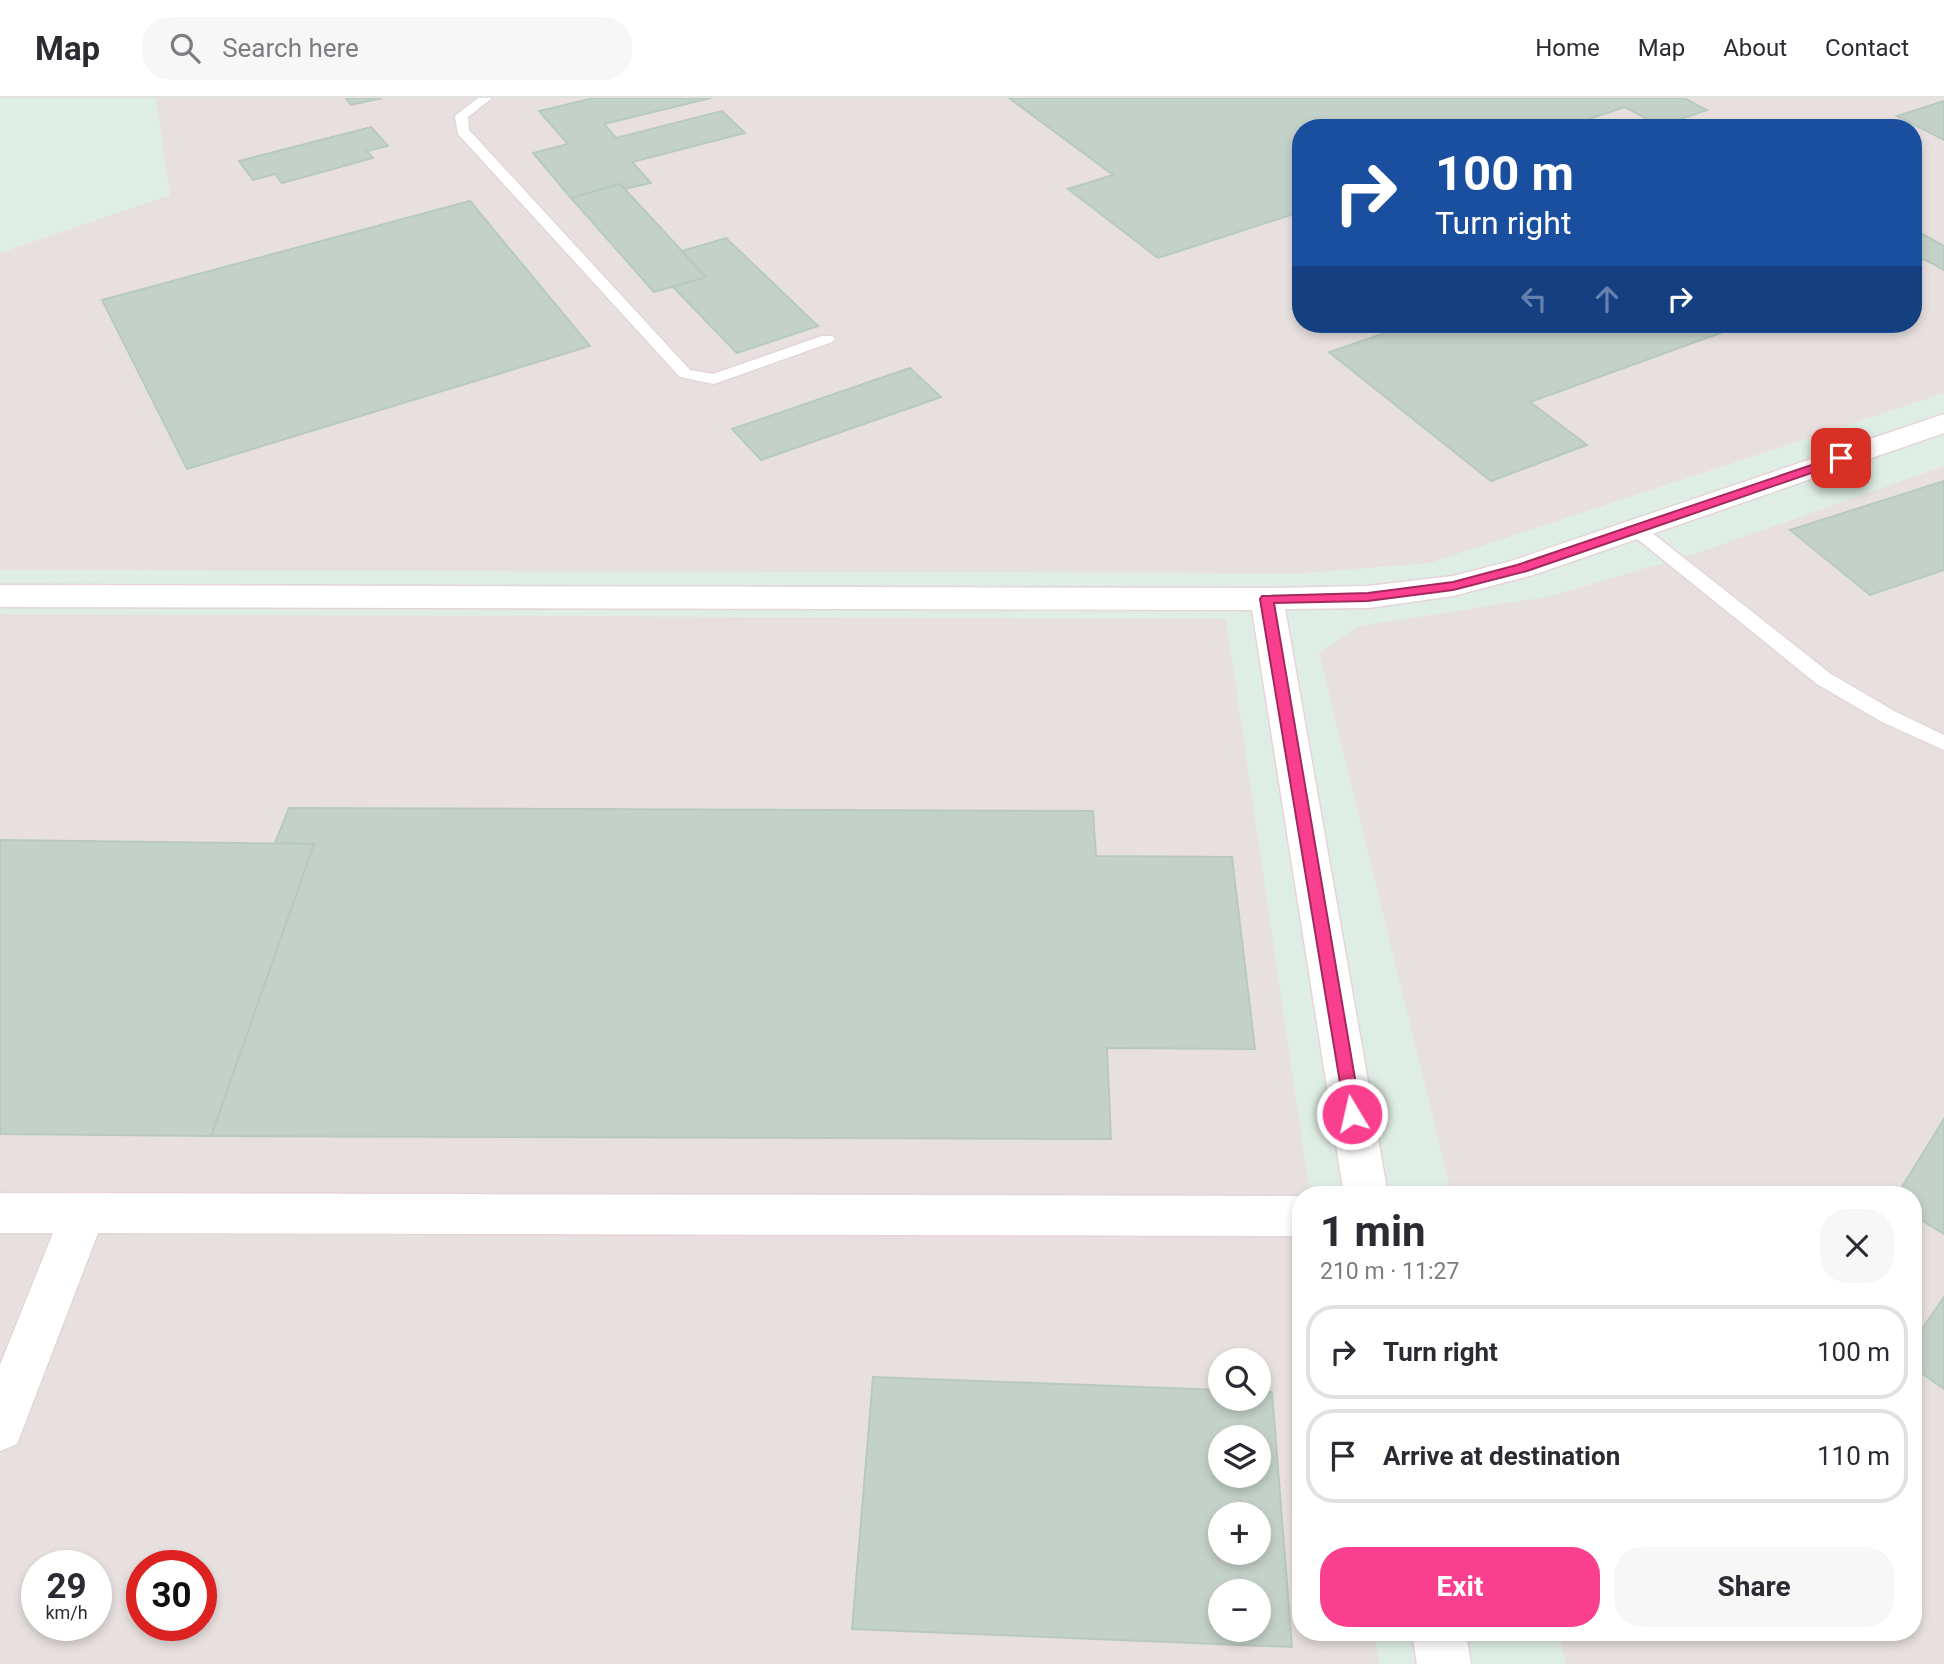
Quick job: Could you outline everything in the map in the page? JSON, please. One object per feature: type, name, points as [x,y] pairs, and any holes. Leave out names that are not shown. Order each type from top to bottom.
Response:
[{"type":"street","points":[[0,596],[1006,600],[1368,597],[1453,586],[1522,568],[1944,423]]},
{"type":"street","points":[[1267,599],[1365,1186]]},
{"type":"street","points":[[0,1213],[1292,1216]]},
{"type":"street","points":[[0,1427],[83,1213]]},
{"type":"street","points":[[1440,1641],[1444,1664]]},
{"type":"lane","points":[[486,98],[461,116],[463,131],[685,374],[714,379],[827,339]]},
{"type":"lane","points":[[1636,528],[1824,679],[1889,718],[1944,743]]},
{"type":"shaded area","points":[[156,98],[1944,98],[1944,393],[1430,563],[1303,573],[0,570],[0,253],[170,195]]},
{"type":"shaded area","points":[[1944,466],[1944,1664],[1566,1664],[1561,1641],[1922,1641],[1922,1186],[1450,1186],[1319,653],[1360,626],[1547,597],[1698,553]]},
{"type":"shaded area","points":[[0,614],[1226,619],[1309,1186],[1292,1186],[1292,1641],[1376,1641],[1379,1664],[0,1664]]},
{"type":"building","points":[[346,98],[382,98],[351,105]]},
{"type":"building","points":[[594,98],[711,98],[604,124],[616,138],[722,111],[745,133],[632,162],[651,183],[625,189],[620,184],[571,198],[533,153],[568,144],[539,111]]},
{"type":"building","points":[[1009,98],[1684,98],[1707,110],[1681,119],[1647,119],[1625,107],[1589,119],[1292,119],[1292,215],[1158,258],[1068,189],[1113,175]]},
{"type":"building","points":[[1944,101],[1944,140],[1922,129],[1922,119],[1903,119],[1897,116]]},
{"type":"building","points":[[371,127],[388,146],[367,151],[373,158],[282,183],[275,174],[253,180],[239,161]]},
{"type":"building","points":[[620,184],[706,277],[654,292],[571,198]]},
{"type":"building","points":[[470,201],[590,346],[187,469],[102,300]]},
{"type":"building","points":[[1922,234],[1944,246],[1944,270],[1922,260]]},
{"type":"building","points":[[726,238],[818,326],[737,353],[673,287],[706,277],[682,251]]},
{"type":"building","points":[[1385,333],[1720,333],[1530,402],[1587,445],[1491,481],[1329,352]]},
{"type":"building","points":[[910,368],[941,397],[761,460],[732,429]]},
{"type":"building","points":[[1944,481],[1944,570],[1870,595],[1790,530]]},
{"type":"building","points":[[289,808],[1093,811],[1096,856],[1232,857],[1255,1049],[1107,1048],[1111,1139],[211,1136],[314,844],[275,843]]},
{"type":"building","points":[[0,840],[314,844],[211,1136],[0,1134]]},
{"type":"building","points":[[1944,1119],[1944,1234],[1922,1221],[1922,1186],[1903,1186]]},
{"type":"building","points":[[1944,1297],[1944,1389],[1922,1373],[1922,1329]]},
{"type":"building","points":[[873,1377],[1208,1390],[1208,1411],[1271,1411],[1272,1392],[1292,1647],[852,1629]]},
{"type":"route","points":[[1352,1114],[1267,599],[1368,597],[1453,586],[1522,568],[1841,458]]}]
